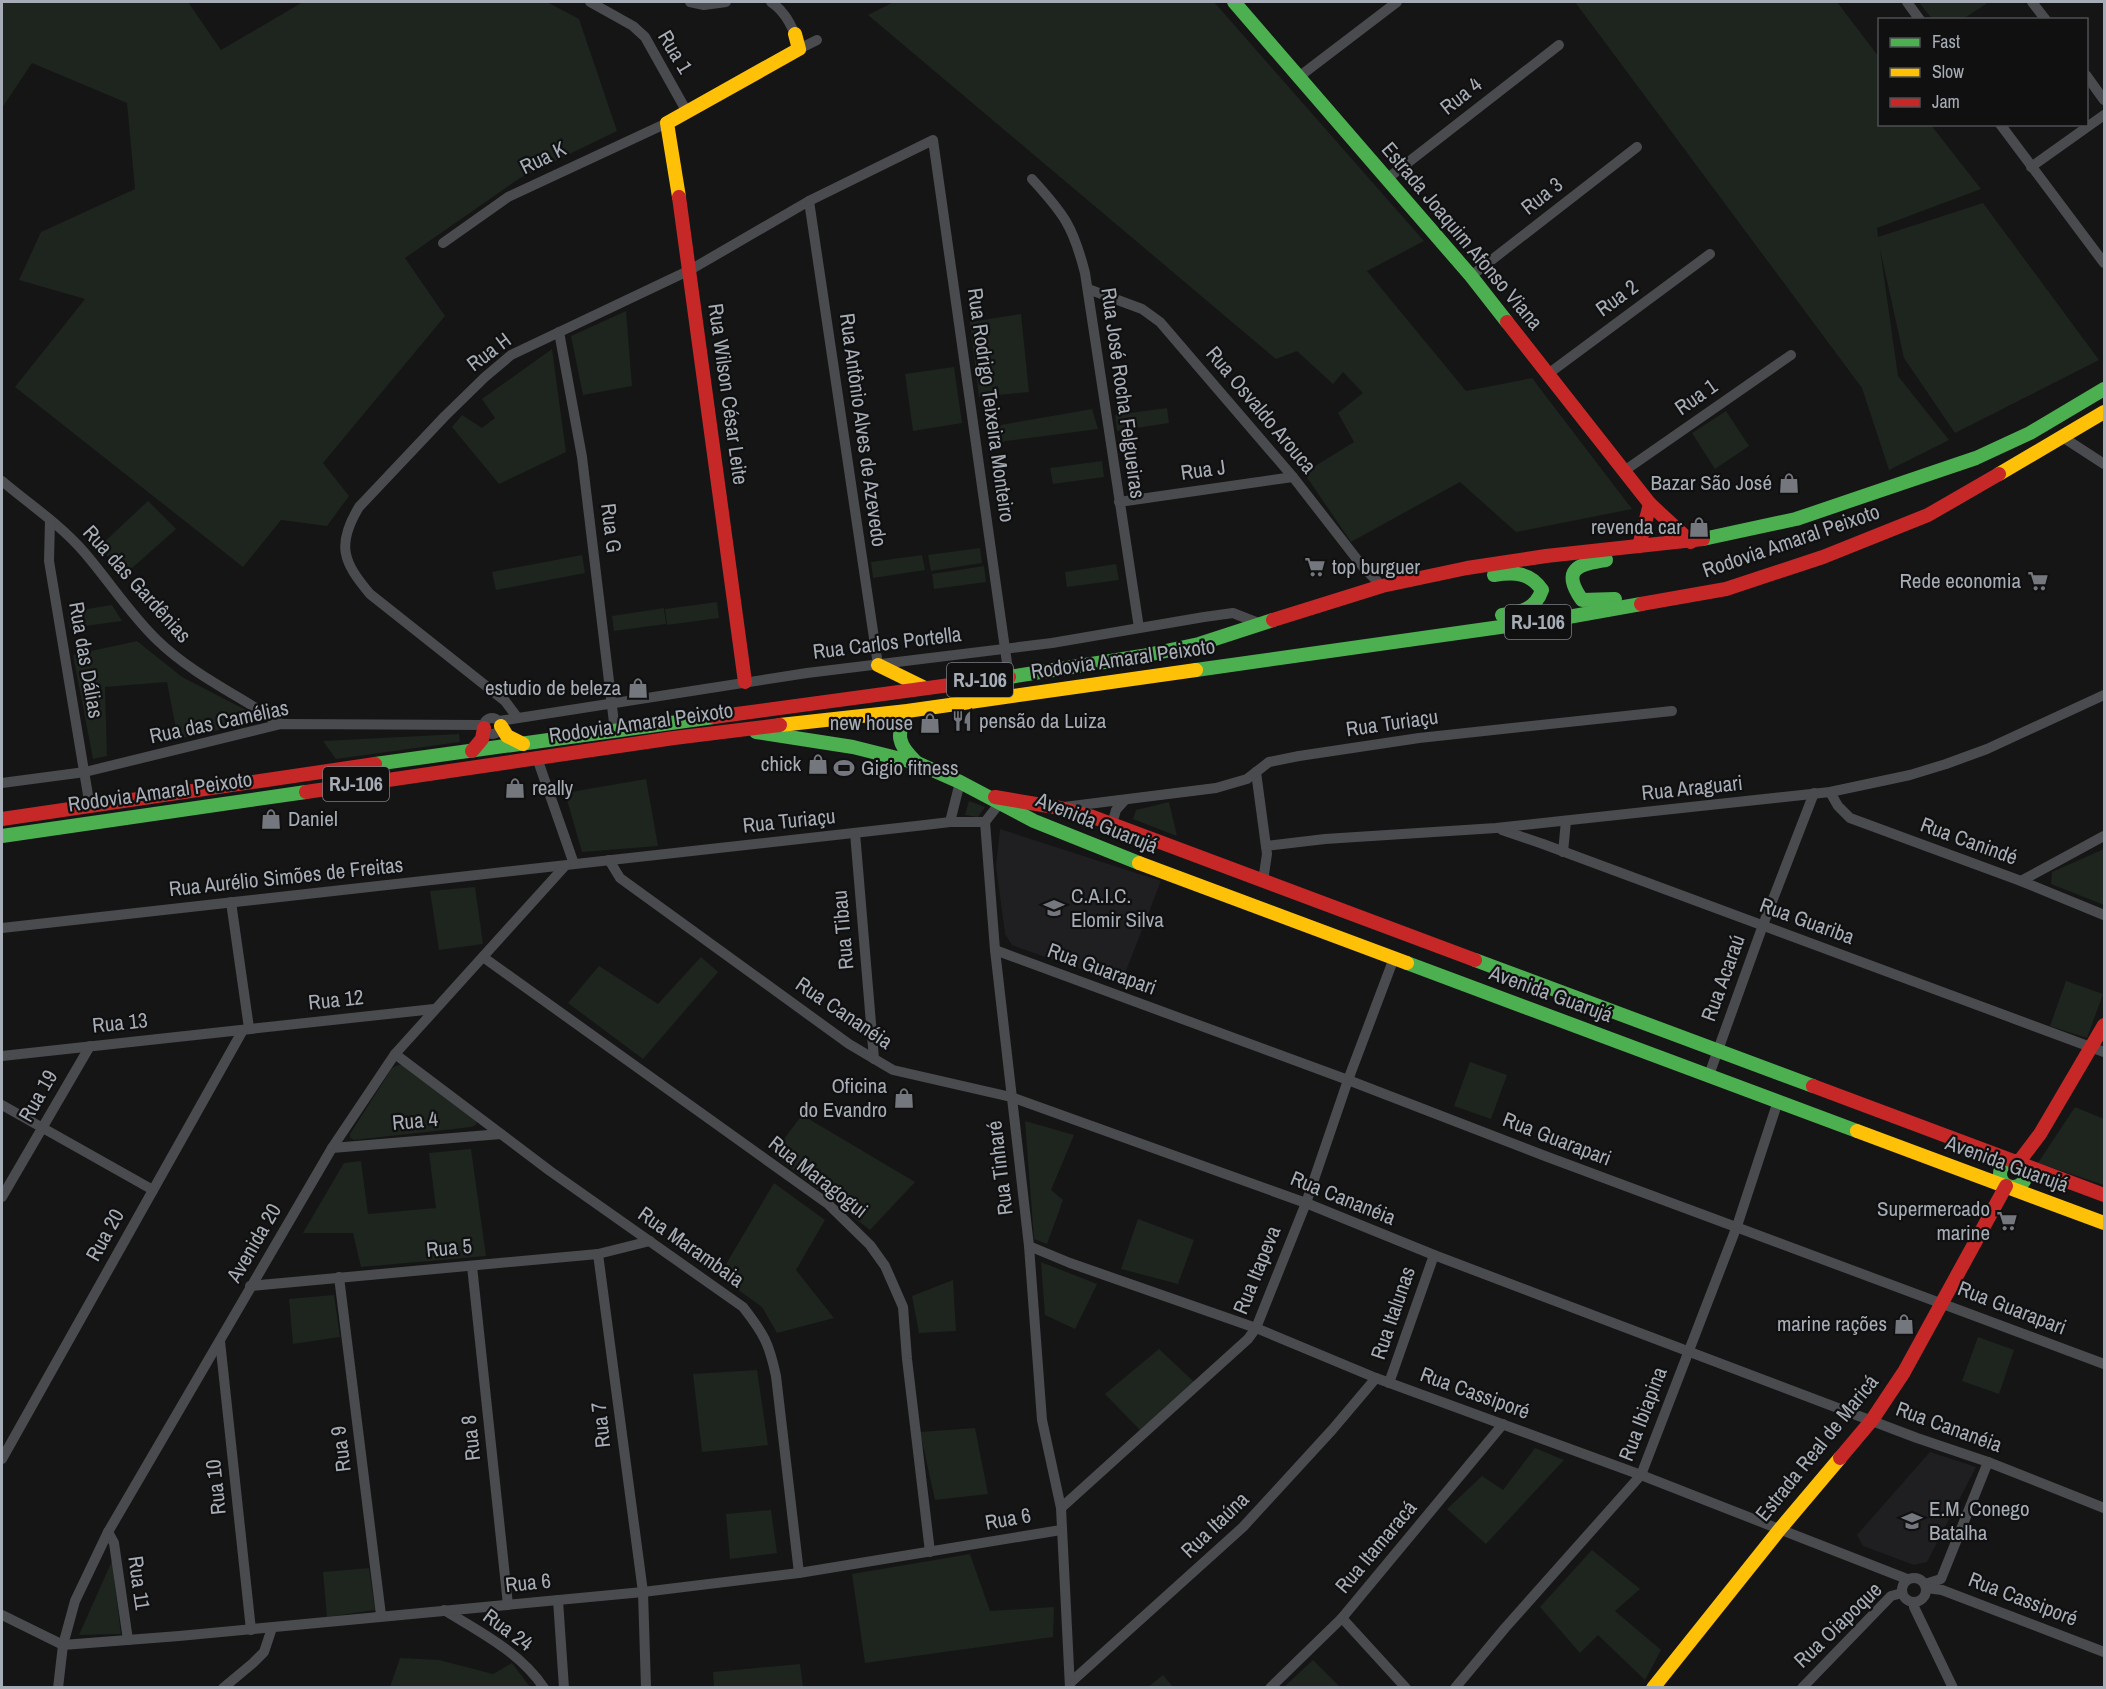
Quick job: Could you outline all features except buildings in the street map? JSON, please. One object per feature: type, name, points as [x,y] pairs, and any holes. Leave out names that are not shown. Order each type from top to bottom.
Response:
[{"type":"main road","name":"Estrada Joaquim Afonso Viana","points":[[1234,2],[1388,177],[1471,276],[1650,504],[1691,542]]},
{"type":"main road","points":[[795,34],[800,49]]},
{"type":"main road","name":"Rua K","points":[[677,117],[800,49]]},
{"type":"main road","name":"Rua Wilson César Leite","points":[[677,117],[690,270],[745,682]]},
{"type":"main road","name":"Rodovia Amaral Peixoto","points":[[2,819],[1009,677],[1142,656],[1199,644],[1382,586],[1478,567],[1639,546],[1691,542],[1779,523],[1976,458],[2030,433],[2104,389]]},
{"type":"main road","name":"Rodovia Amaral Peixoto","points":[[2,836],[537,758],[742,730],[907,711],[1591,614],[1726,589],[1844,549],[1928,515],[2064,438],[2104,412]]},
{"type":"main road","points":[[1639,546],[1650,504]]},
{"type":"main road","points":[[1779,523],[1760,535],[1709,548],[1604,560],[1584,565],[1576,568],[1572,573],[1572,586],[1582,600],[1596,601],[1647,595],[1730,579],[1811,553],[1844,549]]},
{"type":"main road","points":[[1234,632],[1258,633],[1370,602],[1476,577],[1507,573],[1532,577],[1542,590],[1539,601],[1529,610],[1362,638],[1327,651]]},
{"type":"main road","points":[[878,665],[925,688]]},
{"type":"main road","name":"Avenida Guarujá","points":[[907,711],[900,725],[899,741],[905,752],[917,763]]},
{"type":"main road","points":[[500,724],[507,736],[523,744]]},
{"type":"main road","points":[[472,751],[482,739],[484,727]]},
{"type":"main road","name":"Avenida Guarujá","points":[[742,730],[853,747],[917,763],[960,782],[1048,828],[2104,1223]]},
{"type":"main road","name":"Avenida Guarujá","points":[[993,800],[1060,808],[1112,824],[2104,1195]]},
{"type":"main road","points":[[1104,849],[1112,824]]},
{"type":"main road","points":[[1282,916],[1292,891]]},
{"type":"main road","points":[[2018,1163],[2098,1049],[2104,1025]]},
{"type":"main road","name":"Estrada Real de Maricá","points":[[1653,1688],[1780,1528],[1872,1420],[1904,1372],[2006,1186],[2019,1186],[2025,1179],[2024,1168],[2018,1163]]},
{"type":"street","name":"Rua 1","points":[[590,2],[623,20],[645,37],[677,117]]},
{"type":"street","points":[[690,2],[704,5],[726,2]]},
{"type":"street","points":[[1300,76],[1397,2]]},
{"type":"street","points":[[1906,2],[1918,18]]},
{"type":"street","points":[[2032,2],[2044,18]]},
{"type":"street","points":[[776,3],[795,34]]},
{"type":"street","name":"Rua K","points":[[800,49],[817,40]]},
{"type":"street","name":"Rua 4","points":[[1388,177],[1559,45]]},
{"type":"street","points":[[2088,78],[2104,100]]},
{"type":"street","points":[[2031,166],[2104,115]]},
{"type":"street","name":"Rua K","points":[[443,243],[508,197],[677,117]]},
{"type":"street","points":[[2001,126],[2104,263]]},
{"type":"street","name":"Rua H","points":[[517,717],[505,701],[370,594],[352,573],[346,557],[345,538],[350,523],[360,507],[485,377],[511,355],[690,270],[809,201],[933,140]]},
{"type":"street","name":"Rua Rodrigo Teixeira Monteiro","points":[[933,140],[1009,677]]},
{"type":"street","name":"Rua 3","points":[[1471,276],[1637,147]]},
{"type":"street","name":"Rua José Rocha Felgueiras","points":[[1032,178],[1057,205],[1074,233],[1085,273],[1139,628]]},
{"type":"street","name":"Rua Antônio Alves de Azevedo","points":[[809,201],[878,665]]},
{"type":"street","name":"Rua 2","points":[[1548,374],[1710,254]]},
{"type":"street","name":"Rua Osvaldo Arouca","points":[[1088,289],[1142,309],[1160,322],[1293,477],[1363,567],[1382,586]]},
{"type":"street","name":"Rua G","points":[[559,332],[582,458],[615,731]]},
{"type":"street","name":"Rua 1","points":[[1624,471],[1791,355]]},
{"type":"street","points":[[2064,438],[2104,464]]},
{"type":"street","name":"Rua J","points":[[1119,502],[1293,477]]},
{"type":"street","name":"Rua das Gardênias","points":[[2,481],[83,550],[156,640],[186,665],[281,724]]},
{"type":"street","name":"Rua das Dálias","points":[[50,520],[49,561],[86,772],[90,807]]},
{"type":"street","name":"Rua Carlos Portella","points":[[517,717],[745,682],[1052,643],[1233,614],[1261,624]]},
{"type":"street","name":"Rua Araguari","points":[[1266,846],[1326,839],[1496,828],[1830,792],[1910,775],[1946,764],[1988,749],[2104,695]]},
{"type":"street","name":"Rua Turiaçu","points":[[1060,808],[1216,788],[1242,782],[1274,760],[1419,738],[1672,711]]},
{"type":"street","points":[[500,724],[517,717]]},
{"type":"street","name":"Rua das Camélias","points":[[2,783],[86,772],[281,724],[484,727],[487,733],[492,735],[499,732],[500,724]]},
{"type":"street","points":[[537,758],[570,865]]},
{"type":"street","points":[[1256,772],[1266,846],[1267,863],[1263,881]]},
{"type":"street","points":[[950,822],[960,782]]},
{"type":"street","name":"Rua Canindé","points":[[1830,792],[1838,806],[1850,818],[2021,881],[2104,915]]},
{"type":"street","name":"Rua Acaraú","points":[[1709,1075],[1763,925],[1814,794]]},
{"type":"street","points":[[986,822],[993,800]]},
{"type":"street","points":[[1112,824],[1116,810],[1125,800]]},
{"type":"street","points":[[1563,852],[1566,821]]},
{"type":"street","name":"Rua Turiaçu","points":[[570,865],[950,822],[986,822]]},
{"type":"street","name":"Rua Tinharé","points":[[986,822],[995,950],[1029,1246],[1042,1420],[1061,1508]]},
{"type":"street","name":"Rua Guariba","points":[[1496,828],[2098,1049]]},
{"type":"street","name":"Rua Tibau","points":[[855,833],[874,1059]]},
{"type":"street","points":[[2021,881],[2104,836]]},
{"type":"street","name":"Rua Cananéia","points":[[609,860],[620,878],[849,1044],[893,1070],[1011,1097],[1306,1203],[1434,1255],[1988,1462],[2104,1508]]},
{"type":"street","name":"Rua Aurélio Simões de Freitas","points":[[2,928],[570,865]]},
{"type":"street","name":"Avenida 20","points":[[58,1688],[63,1645],[75,1601],[108,1532],[332,1148],[395,1054],[434,1009],[570,865]]},
{"type":"street","points":[[231,902],[246,1029]]},
{"type":"street","name":"Rua Guarapari","points":[[995,950],[2104,1364]]},
{"type":"street","name":"Rua Maragogui","points":[[483,957],[828,1204],[870,1245],[885,1266],[903,1307],[930,1552]]},
{"type":"street","name":"Rua Itapeva","points":[[1061,1508],[1248,1339],[1256,1328],[1306,1203],[1348,1080],[1394,958]]},
{"type":"street","name":"Rua 12","points":[[246,1029],[434,1009]]},
{"type":"street","name":"Rua 13","points":[[2,1056],[246,1029]]},
{"type":"street","name":"Rua 20","points":[[2,1459],[246,1029]]},
{"type":"street","name":"Rua 19","points":[[2,1197],[90,1046]]},
{"type":"street","name":"Rua Marambaia","points":[[395,1054],[501,1134],[743,1307],[759,1327],[770,1347],[776,1376],[800,1573]]},
{"type":"street","name":"Rua Ibiapina","points":[[1455,1688],[1505,1628],[1641,1475],[1737,1226],[1778,1101]]},
{"type":"street","points":[[2,1105],[153,1190]]},
{"type":"street","name":"Rua 4","points":[[332,1148],[501,1134]]},
{"type":"street","name":"Rua 5","points":[[250,1286],[598,1254],[651,1241]]},
{"type":"street","name":"Rua Cassiporé","points":[[1029,1246],[1070,1263],[1256,1328],[1389,1383],[1641,1475],[1907,1580],[1915,1577],[1925,1586],[1942,1590],[2104,1652]]},
{"type":"street","name":"Rua 7","points":[[598,1254],[643,1592]]},
{"type":"street","name":"Rua Italunas","points":[[1389,1383],[1434,1255]]},
{"type":"street","name":"Rua 8","points":[[472,1266],[508,1605]]},
{"type":"street","name":"Rua 9","points":[[339,1277],[381,1616]]},
{"type":"street","name":"Rua 10","points":[[220,1341],[251,1629]]},
{"type":"street","name":"Rua Itaúna","points":[[1070,1685],[1243,1527],[1332,1430],[1376,1378]]},
{"type":"street","name":"Rua Itamaracá","points":[[1270,1688],[1342,1618],[1503,1424]]},
{"type":"street","points":[[1907,1580],[1903,1585],[1902,1593],[1906,1599],[1914,1602],[1922,1599],[1925,1586],[1941,1579],[1988,1462]]},
{"type":"street","points":[[1061,1508],[1070,1685]]},
{"type":"street","name":"Rua 6","points":[[63,1645],[272,1628],[643,1592],[800,1573],[1061,1530]]},
{"type":"street","name":"Rua 11","points":[[108,1532],[114,1543],[128,1640]]},
{"type":"street","points":[[643,1592],[646,1688]]},
{"type":"street","name":"Rua Oiapoque","points":[[1802,1688],[1891,1596],[1902,1593]]},
{"type":"street","points":[[558,1600],[564,1688]]},
{"type":"street","points":[[1914,1602],[1953,1688]]},
{"type":"street","name":"Rua 24","points":[[444,1610],[506,1648],[526,1666],[544,1688]]},
{"type":"street","points":[[2,1615],[63,1645]]},
{"type":"street","points":[[1342,1618],[1406,1688]]},
{"type":"street","points":[[223,1688],[264,1652],[272,1628]]},
{"type":"shaded area","points":[[2,2],[188,2],[221,50],[303,2],[547,2],[579,19],[617,131],[520,178],[405,258],[445,316],[323,463],[349,496],[327,526],[281,520],[243,567],[15,387],[85,299],[19,280],[41,232],[135,189],[127,103],[32,63],[2,108]]},
{"type":"shaded area","points":[[894,2],[1214,2],[1424,241],[1367,271],[1466,391],[1532,378],[1632,509],[1516,532],[1460,482],[1351,542],[1304,473],[1354,442],[1338,413],[1363,393],[1343,372],[1333,384],[1297,351],[1276,359],[868,15]]},
{"type":"shaded area","points":[[1575,2],[1837,2],[1878,56],[1878,126],[1932,126],[1981,189],[1877,228],[1878,237],[1983,203],[2099,360],[1955,433],[1904,358],[1880,249],[1898,376],[1949,440],[1889,470],[1862,388]]},
{"type":"shaded area","points":[[1919,2],[1989,2],[1965,18],[1931,18]]},
{"type":"shaded area","points":[[626,311],[632,386],[583,395],[571,336]]},
{"type":"shaded area","points":[[1021,314],[1029,392],[979,397],[970,322]]},
{"type":"shaded area","points":[[552,349],[566,452],[499,484],[452,427],[462,415],[482,428],[495,418],[482,399]]},
{"type":"shaded area","points":[[954,367],[962,423],[913,431],[905,374]]},
{"type":"shaded area","points":[[1167,408],[1169,423],[1117,431],[1115,415]]},
{"type":"shaded area","points":[[1092,409],[1098,429],[991,443],[989,427]]},
{"type":"shaded area","points":[[1726,411],[1749,446],[1715,469],[1692,433]]},
{"type":"shaded area","points":[[1102,461],[1104,477],[1053,484],[1050,468]]},
{"type":"shaded area","points":[[148,501],[176,529],[123,576],[100,546]]},
{"type":"shaded area","points":[[980,548],[982,563],[931,571],[928,555]]},
{"type":"shaded area","points":[[582,555],[585,573],[496,590],[492,572]]},
{"type":"shaded area","points":[[922,555],[925,570],[873,578],[871,562]]},
{"type":"shaded area","points":[[1116,564],[1119,580],[1067,587],[1065,572]]},
{"type":"shaded area","points":[[984,566],[986,582],[934,589],[932,574]]},
{"type":"shaded area","points":[[717,602],[719,618],[667,625],[665,609]]},
{"type":"shaded area","points":[[112,605],[122,621],[70,628],[68,612]]},
{"type":"shaded area","points":[[664,608],[666,624],[614,631],[612,616]]},
{"type":"shaded area","points":[[137,641],[182,677],[265,720],[178,739],[167,682],[105,687],[107,756],[93,759],[73,655]]},
{"type":"shaded area","points":[[459,734],[460,742],[336,759],[323,741]]},
{"type":"shaded area","points":[[646,779],[658,846],[582,852],[565,793]]},
{"type":"shaded area","points":[[969,801],[985,807],[978,817],[965,815]]},
{"type":"shaded area","points":[[1169,802],[1177,836],[1133,819],[1136,810]]},
{"type":"shaded area","points":[[1000,829],[1161,881],[1122,981],[1070,966],[1012,945],[1005,934],[996,866]]},
{"type":"shaded area","points":[[2104,849],[2104,905],[2051,884],[2052,872]]},
{"type":"shaded area","points":[[475,887],[483,944],[439,950],[430,891]]},
{"type":"shaded area","points":[[701,957],[718,972],[643,1059],[568,1003],[599,966],[658,1004]]},
{"type":"shaded area","points":[[2066,981],[2103,994],[2087,1038],[2050,1026]]},
{"type":"shaded area","points":[[1470,1062],[1507,1075],[1491,1119],[1454,1106]]},
{"type":"shaded area","points":[[404,1065],[477,1119],[476,1125],[354,1140],[350,1138],[350,1134],[392,1068]]},
{"type":"shaded area","points":[[2075,1107],[2104,1119],[2104,1185],[2038,1163]]},
{"type":"shaded area","points":[[802,1115],[915,1182],[870,1230],[773,1154]]},
{"type":"shaded area","points":[[1025,1121],[1074,1135],[1051,1190],[1063,1200],[1047,1244],[1034,1239]]},
{"type":"shaded area","points":[[471,1149],[486,1256],[361,1267],[353,1233],[303,1233],[344,1163],[361,1161],[368,1214],[436,1208],[429,1153]]},
{"type":"shaded area","points":[[774,1183],[825,1220],[796,1270],[834,1318],[777,1333],[762,1307],[719,1276]]},
{"type":"shaded area","points":[[1138,1219],[1194,1240],[1178,1284],[1121,1269]]},
{"type":"shaded area","points":[[1041,1262],[1097,1284],[1075,1329],[1045,1315]]},
{"type":"shaded area","points":[[953,1280],[956,1331],[919,1333],[912,1296]]},
{"type":"shaded area","points":[[334,1295],[340,1337],[293,1344],[289,1299]]},
{"type":"shaded area","points":[[1978,1337],[2014,1350],[1999,1394],[1962,1381]]},
{"type":"shaded area","points":[[1159,1349],[1194,1382],[1140,1430],[1105,1394]]},
{"type":"shaded area","points":[[757,1370],[768,1445],[702,1452],[693,1374]]},
{"type":"shaded area","points":[[975,1428],[988,1494],[935,1500],[920,1432]]},
{"type":"shaded area","points":[[1535,1448],[1564,1460],[1486,1544],[1447,1509],[1482,1476],[1503,1490]]},
{"type":"shaded area","points":[[1930,1452],[1976,1467],[1927,1562],[1914,1565],[1863,1546],[1857,1535]]},
{"type":"shaded area","points":[[771,1510],[777,1553],[730,1559],[726,1514]]},
{"type":"shaded area","points":[[1592,1550],[1640,1589],[1615,1611],[1661,1650],[1645,1680],[1598,1635],[1580,1653],[1540,1607]]},
{"type":"shaded area","points":[[970,1554],[990,1611],[1054,1607],[1053,1637],[865,1663],[852,1574]]},
{"type":"shaded area","points":[[112,1561],[121,1634],[79,1635]]},
{"type":"shaded area","points":[[369,1568],[375,1610],[327,1617],[323,1572]]},
{"type":"shaded area","points":[[400,1658],[439,1660],[493,1674],[512,1663],[530,1687],[390,1687]]},
{"type":"shaded area","points":[[1313,1660],[1340,1687],[1284,1687]]},
{"type":"shaded area","points":[[800,1664],[803,1687],[714,1687],[713,1672]]},
{"type":"shaded area","points":[[1163,1675],[1173,1687],[1148,1687]]},
{"type":"traffic: fast","points":[[1234,2],[1471,276],[1507,322]]},
{"type":"traffic: fast","points":[[1703,539],[1796,519],[1976,458],[2030,433],[2104,389]]},
{"type":"traffic: fast","points":[[1606,560],[1587,564],[1575,570],[1573,582],[1582,600],[1615,599]]},
{"type":"traffic: fast","points":[[1494,575],[1521,575],[1532,580],[1542,590],[1531,606],[1521,611],[1502,615]]},
{"type":"traffic: fast","points":[[1196,670],[1557,619],[1641,604]]},
{"type":"traffic: fast","points":[[1009,677],[1142,656],[1199,644],[1273,620]]},
{"type":"traffic: fast","points":[[907,711],[901,727],[900,739],[905,750],[916,762]]},
{"type":"traffic: fast","points":[[375,764],[714,717]]},
{"type":"traffic: fast","points":[[756,732],[853,747],[917,763],[960,782],[1034,821],[1139,863]]},
{"type":"traffic: fast","points":[[2,836],[306,792]]},
{"type":"traffic: fast","points":[[1475,960],[1813,1086]]},
{"type":"traffic: fast","points":[[1407,963],[1857,1131]]},
{"type":"traffic: fast","points":[[2013,1161],[2022,1165],[2026,1174],[2022,1183],[2013,1187],[2004,1183],[2000,1174],[2004,1165],[2013,1161]]},
{"type":"traffic: slow","points":[[679,197],[667,123],[799,49],[795,34]]},
{"type":"traffic: slow","points":[[1999,474],[2104,412]]},
{"type":"traffic: slow","points":[[878,665],[925,688]]},
{"type":"traffic: slow","points":[[780,725],[907,711],[1196,670]]},
{"type":"traffic: slow","points":[[501,726],[507,736],[523,744]]},
{"type":"traffic: slow","points":[[1139,863],[1407,963]]},
{"type":"traffic: slow","points":[[1857,1131],[2104,1223]]},
{"type":"traffic: slow","points":[[1653,1688],[1840,1458]]},
{"type":"traffic: jam","points":[[679,197],[745,682]]},
{"type":"traffic: jam","points":[[1507,322],[1650,504],[1691,542]]},
{"type":"traffic: jam","points":[[1641,604],[1726,589],[1823,557],[1928,515],[1999,474]]},
{"type":"traffic: jam","points":[[1639,546],[1650,504]]},
{"type":"traffic: jam","points":[[1273,620],[1382,586],[1467,568],[1546,556],[1703,539]]},
{"type":"traffic: jam","points":[[714,717],[1009,677]]},
{"type":"traffic: jam","points":[[306,792],[674,738],[780,725]]},
{"type":"traffic: jam","points":[[472,751],[482,739],[484,728]]},
{"type":"traffic: jam","points":[[2,819],[375,764]]},
{"type":"traffic: jam","points":[[995,797],[1060,808],[1093,817],[1475,960]]},
{"type":"traffic: jam","points":[[2018,1163],[2040,1134],[2104,1025]]},
{"type":"traffic: jam","points":[[1813,1086],[2104,1195]]},
{"type":"traffic: jam","points":[[1840,1458],[1872,1420],[1904,1372],[2006,1186]]},
{"type":"place","name":"Bazar São José","points":[[1789,483]]},
{"type":"place","name":"revenda car","points":[[1699,527]]},
{"type":"place","name":"top burguer","points":[[1315,567]]},
{"type":"place","name":"Rede economia","points":[[2038,581]]},
{"type":"place","name":"estudio de beleza","points":[[638,688]]},
{"type":"place","name":"pensão da Luiza","points":[[962,721]]},
{"type":"place","name":"new house","points":[[930,723]]},
{"type":"place","name":"chick","points":[[818,764]]},
{"type":"place","name":"Gigio fitness","points":[[844,768]]},
{"type":"place","name":"really","points":[[515,788]]},
{"type":"place","name":"Daniel","points":[[271,819]]},
{"type":"place","name":"C.A.I.C. Elomir Silva","points":[[1054,908]]},
{"type":"place","name":"Oficina do Evandro","points":[[904,1098]]},
{"type":"place","name":"Supermercado marine","points":[[2007,1221]]},
{"type":"place","name":"marine rações","points":[[1904,1324]]},
{"type":"place","name":"E.M. Conego Batalha","points":[[1912,1521]]}]
